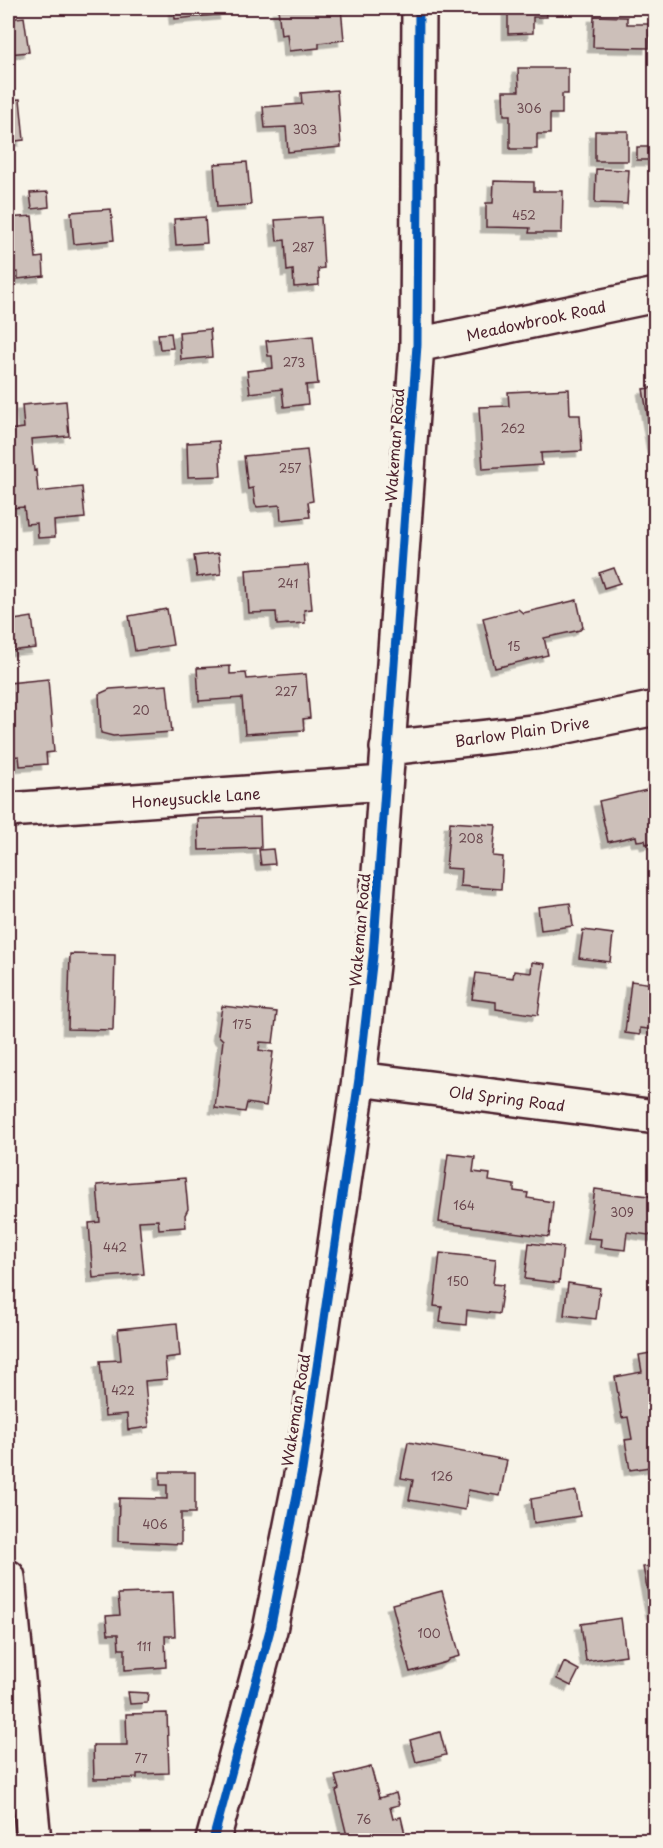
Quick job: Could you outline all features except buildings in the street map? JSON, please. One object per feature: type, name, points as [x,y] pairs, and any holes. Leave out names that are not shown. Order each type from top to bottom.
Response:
[{"type":"street","name":"Wakeman Road","points":[[213,1840],[270,1630],[302,1470],[360,1079],[373,956],[417,345],[419,8]]},
{"type":"street","name":"Meadowbrook Road","points":[[417,345],[656,295]]},
{"type":"street","name":"Barlow Plain Drive","points":[[387,748],[542,731],[656,708]]},
{"type":"street","name":"Honeysuckle Lane","points":[[8,810],[384,783]]},
{"type":"street","name":"Old Spring Road","points":[[360,1079],[656,1117]]},
{"type":"street","points":[[8,1577],[34,1840]]},
{"type":"cycle path","points":[[213,1840],[270,1630],[302,1470],[359,1079],[373,956],[417,345],[419,8]]}]
